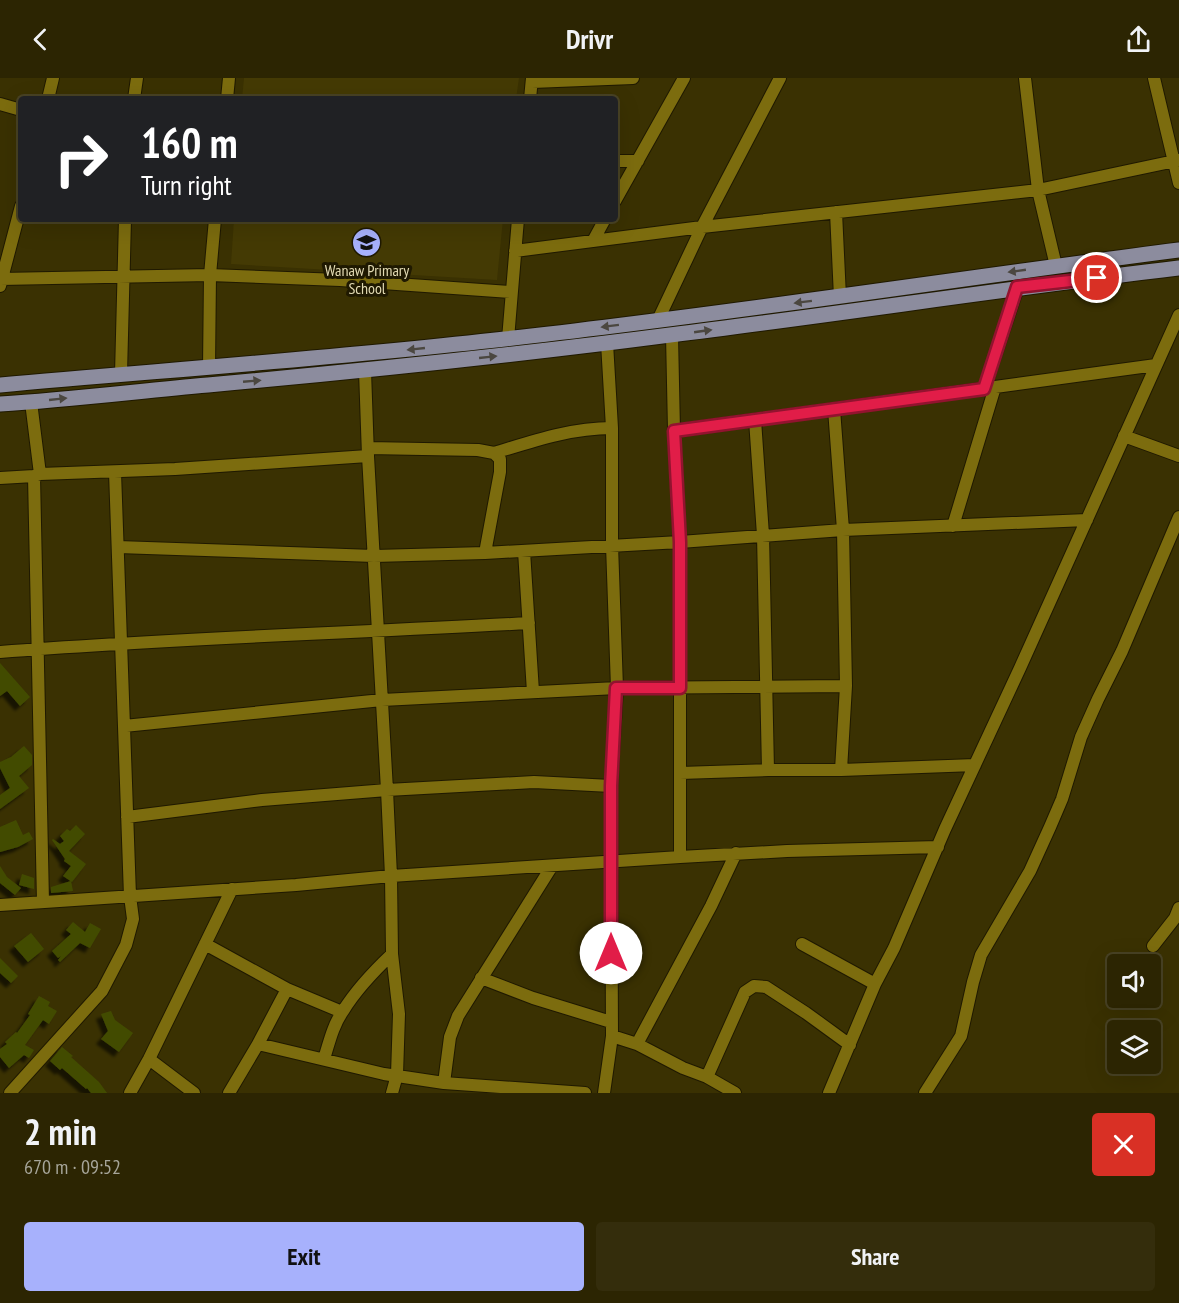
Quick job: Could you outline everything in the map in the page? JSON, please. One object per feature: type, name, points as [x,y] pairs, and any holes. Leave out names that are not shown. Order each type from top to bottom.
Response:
[{"type":"main road","points":[[0,385],[366,354],[508,339],[840,297],[1179,250]]},
{"type":"main road","points":[[0,404],[365,371],[672,335],[1017,287],[1179,268]]},
{"type":"street","points":[[49,96],[54,78]]},
{"type":"street","points":[[134,96],[137,78]]},
{"type":"street","points":[[227,96],[229,78]]},
{"type":"street","points":[[530,96],[532,80],[633,78]]},
{"type":"street","points":[[618,196],[684,78]]},
{"type":"street","points":[[658,320],[702,227],[780,78]]},
{"type":"street","points":[[1025,78],[1038,190],[1056,266]]},
{"type":"street","points":[[1154,78],[1176,161],[1179,183]]},
{"type":"street","points":[[0,104],[18,109]]},
{"type":"street","points":[[618,161],[638,161]]},
{"type":"street","points":[[515,251],[702,227],[1038,190],[1176,161]]},
{"type":"street","points":[[836,212],[840,297]]},
{"type":"street","points":[[18,217],[1,282],[124,276],[210,275],[340,280],[511,292]]},
{"type":"street","points":[[121,374],[125,222]]},
{"type":"street","points":[[209,368],[210,275],[215,222]]},
{"type":"street","points":[[508,339],[518,222]]},
{"type":"street","points":[[593,241],[603,222]]},
{"type":"street","points":[[953,526],[1017,287]]},
{"type":"street","points":[[828,1093],[875,984],[894,948],[1179,315]]},
{"type":"street","points":[[672,335],[680,542],[680,856]]},
{"type":"street","points":[[604,1093],[612,1036],[611,786],[616,688],[612,428],[607,343]]},
{"type":"street","points":[[674,431],[1156,365]]},
{"type":"street","points":[[365,371],[391,876],[392,954],[399,1014],[397,1075],[392,1093]]},
{"type":"street","points":[[31,402],[37,475],[43,902]]},
{"type":"street","points":[[834,409],[843,530],[846,686],[841,770]]},
{"type":"street","points":[[755,420],[763,535],[768,770]]},
{"type":"street","points":[[0,478],[115,472],[368,452],[478,450],[494,453],[568,432],[590,428],[612,428]]},
{"type":"street","points":[[1124,436],[1179,456]]},
{"type":"street","points":[[485,553],[500,472],[500,459],[494,453]]},
{"type":"street","points":[[10,1093],[102,991],[126,945],[134,919],[130,896],[115,472]]},
{"type":"street","points":[[924,1093],[961,1036],[981,955],[1030,871],[1050,827],[1062,799],[1081,737],[1122,651],[1179,517]]},
{"type":"street","points":[[118,547],[374,556],[485,553],[843,530],[1087,520]]},
{"type":"street","points":[[524,551],[533,692]]},
{"type":"street","points":[[0,652],[121,643],[529,623]]},
{"type":"street","points":[[124,726],[382,700],[616,688],[846,686]]},
{"type":"street","points":[[680,773],[975,765]]},
{"type":"street","points":[[127,817],[262,800],[387,790],[534,782],[611,786]]},
{"type":"street","points":[[0,905],[680,856],[938,847]]},
{"type":"street","points":[[637,1044],[711,906],[736,853]]},
{"type":"street","points":[[444,1083],[450,1037],[458,1016],[552,866]]},
{"type":"street","points":[[130,1093],[232,889]]},
{"type":"street","points":[[1153,946],[1175,918],[1179,908]]},
{"type":"street","points":[[205,944],[287,988],[342,1012]]},
{"type":"street","points":[[802,944],[875,984]]},
{"type":"street","points":[[324,1059],[342,1012],[374,972],[392,954]]},
{"type":"street","points":[[481,978],[533,998],[611,1022]]},
{"type":"street","points":[[707,1077],[745,992],[754,986],[765,987],[807,1013],[850,1045]]},
{"type":"street","points":[[229,1093],[287,988]]},
{"type":"street","points":[[612,1036],[637,1044],[735,1093]]},
{"type":"street","points":[[258,1044],[384,1074],[444,1083],[585,1093]]},
{"type":"street","points":[[149,1059],[194,1093]]},
{"type":"shaded area","points":[[244,78],[519,78],[516,96],[242,96]]},
{"type":"shaded area","name":"Wanaw Primary School","points":[[234,222],[503,222],[497,280],[231,264]]},
{"type":"building","points":[[0,663],[30,697],[20,706],[7,691],[0,696]]},
{"type":"building","points":[[24,746],[32,755],[32,765],[19,776],[29,788],[0,809],[0,795],[10,788],[0,768],[0,762],[11,757]]},
{"type":"building","points":[[16,820],[23,835],[29,832],[33,839],[18,847],[0,852],[0,827]]},
{"type":"building","points":[[76,825],[85,834],[69,851],[86,864],[72,882],[63,876],[71,866],[64,861],[65,859],[52,840],[60,844],[64,841],[60,836],[67,829],[70,831]]},
{"type":"building","points":[[0,866],[7,877],[21,888],[15,895],[0,883]]},
{"type":"building","points":[[22,874],[34,878],[34,889],[19,885]]},
{"type":"building","points":[[71,881],[73,891],[51,893],[51,887]]},
{"type":"building","points":[[73,922],[85,932],[90,923],[101,929],[90,948],[80,943],[60,962],[58,960],[61,956],[58,958],[52,951],[71,934],[66,930]]},
{"type":"building","points":[[31,933],[44,949],[28,962],[14,946]]},
{"type":"building","points":[[0,958],[18,976],[11,983],[0,973]]},
{"type":"building","points":[[39,996],[50,1002],[48,1006],[57,1011],[49,1024],[43,1020],[25,1045],[34,1050],[29,1058],[24,1055],[9,1068],[0,1057],[0,1049],[17,1033],[30,1015],[28,1014]]},
{"type":"building","points":[[111,1011],[115,1020],[133,1033],[119,1052],[101,1039],[108,1031],[101,1014]]},
{"type":"building","points":[[62,1047],[99,1082],[107,1093],[91,1093],[62,1068],[60,1070],[50,1061]]},
{"type":"place","name":"Wanaw Primary School","points":[[367,242]]},
{"type":"route","points":[[611,953],[611,786],[616,688],[680,688],[680,542],[674,431],[984,389],[1017,287],[1097,278]]}]
